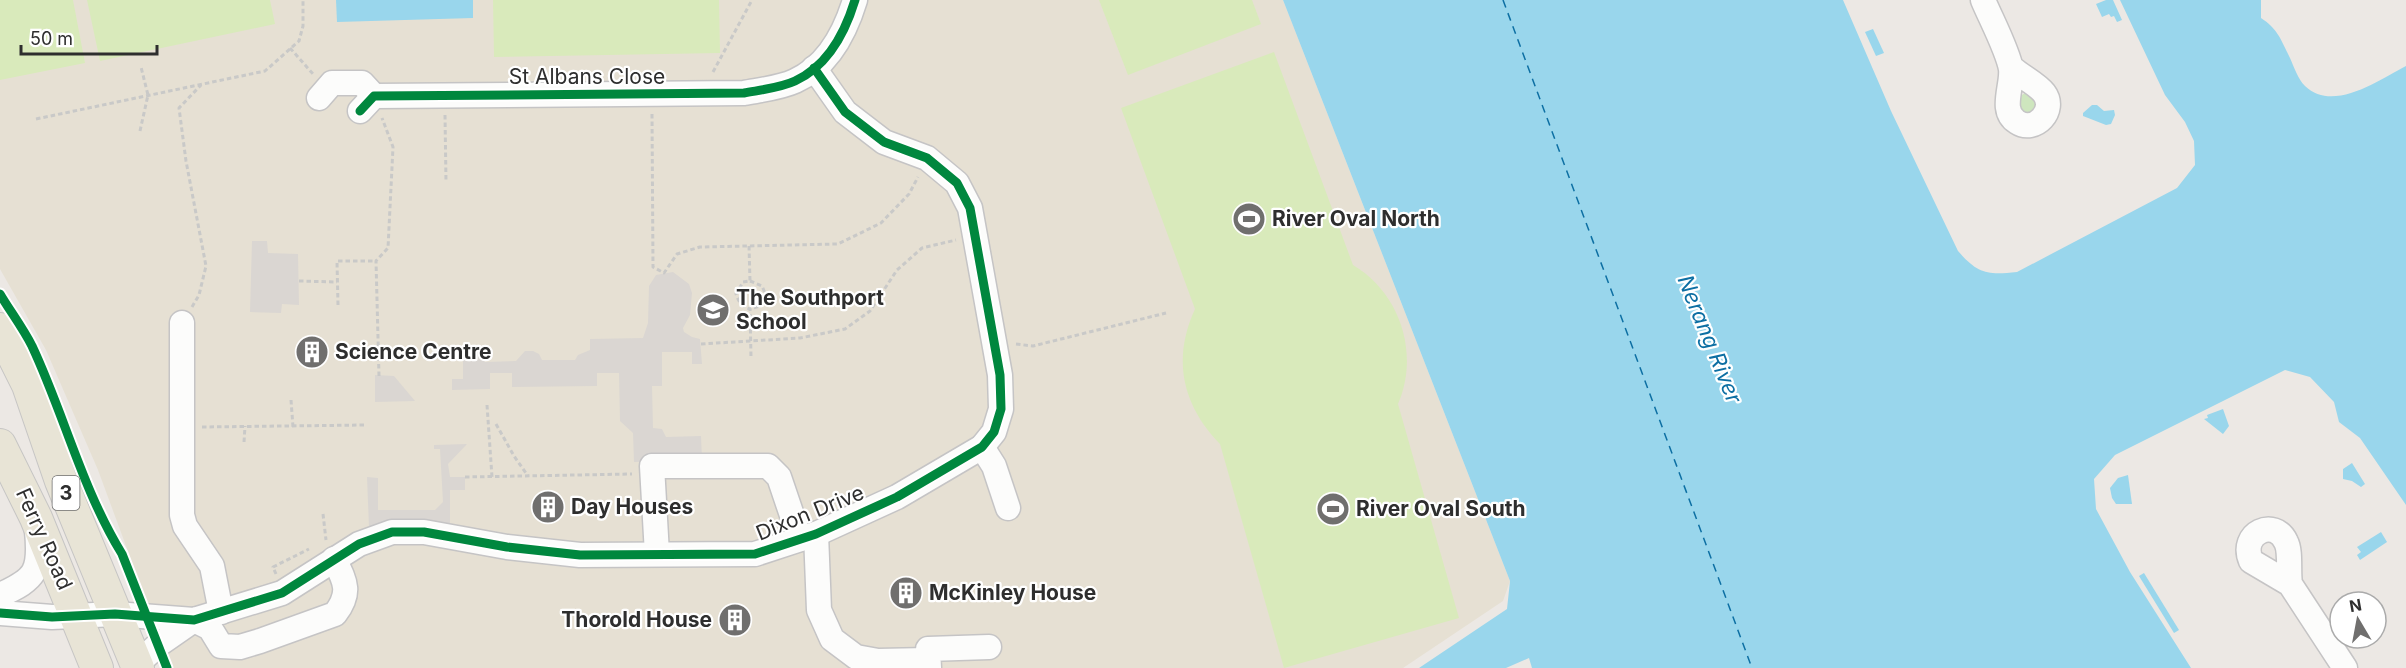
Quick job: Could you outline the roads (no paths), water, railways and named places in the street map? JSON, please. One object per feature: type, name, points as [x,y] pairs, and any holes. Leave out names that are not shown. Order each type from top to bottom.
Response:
[{"type":"main road","name":"Ferry Road","points":[[0,329],[28,385],[62,481],[137,666]]},
{"type":"main road","name":"Ferry Road","points":[[0,445],[36,518],[97,668]]},
{"type":"street","points":[[814,68],[824,61],[839,40],[849,20],[855,0]]},
{"type":"street","points":[[1983,0],[2011,68]]},
{"type":"street","name":"St Albans Close","points":[[323,93],[332,84],[362,83],[367,104],[445,96],[652,96],[744,93],[794,81],[814,68]]},
{"type":"street","name":"Dixon Drive","points":[[113,607],[194,620],[282,592],[330,549],[358,544],[392,532],[424,532],[507,547],[580,555],[755,554],[808,537],[897,497],[982,447],[994,432],[1001,409],[1000,375],[970,208],[957,183],[927,158],[884,142],[845,112],[814,68]]},
{"type":"street","points":[[183,323],[182,515],[185,526],[212,566],[221,612]]},
{"type":"street","points":[[982,447],[994,466],[1008,508]]},
{"type":"street","points":[[657,554],[652,466],[768,466],[779,477],[808,537],[819,610],[832,639],[856,657],[878,661],[928,664],[928,649],[989,647]]},
{"type":"street","points":[[0,595],[24,585],[32,575],[39,551],[36,518]]},
{"type":"street","points":[[137,666],[158,645],[194,620],[210,628],[220,646],[240,647],[335,614],[345,594],[345,581],[330,549]]},
{"type":"street","points":[[2290,584],[2345,668]]},
{"type":"street","points":[[0,600],[74,608],[113,607]]},
{"type":"street","name":"Dixon Drive","points":[[113,607],[221,612]]},
{"type":"street","points":[[0,613],[52,617],[74,608]]},
{"type":"water","points":[[336,0],[473,0],[473,18],[337,22]]},
{"type":"water","name":"Nerang River","points":[[1283,0],[1843,0],[1891,111],[1958,251],[1978,269],[1998,273],[2017,272],[2177,188],[2195,165],[2194,141],[2185,122],[2165,95],[2120,0],[2261,0],[2261,18],[2278,35],[2296,73],[2305,86],[2316,93],[2329,96],[2356,91],[2406,66],[2406,505],[2360,438],[2339,422],[2334,402],[2310,377],[2285,370],[2115,455],[2094,479],[2096,509],[2130,572],[2191,668],[1532,668],[1529,658],[1506,668],[1419,668],[1507,609],[1510,581]]},
{"type":"water","points":[[2113,0],[2122,20],[2117,22],[2114,16],[2111,17],[2109,14],[2102,17],[2096,4]]},
{"type":"water","points":[[1873,29],[1884,53],[1876,56],[1865,32]]},
{"type":"water","points":[[2092,105],[2097,105],[2104,111],[2114,110],[2115,115],[2111,124],[2106,125],[2083,116],[2083,113]]},
{"type":"water","points":[[2223,409],[2229,426],[2223,434],[2204,419],[2208,418],[2207,415]]},
{"type":"water","points":[[2352,463],[2365,484],[2361,487],[2352,481],[2343,479],[2343,469]]},
{"type":"water","points":[[2128,475],[2132,504],[2116,504],[2110,488],[2118,478]]},
{"type":"water","points":[[2381,532],[2387,542],[2360,560],[2357,555],[2361,552],[2357,547]]},
{"type":"water","points":[[2144,573],[2179,630],[2174,633],[2139,576]]},
{"type":"place","name":"River Oval North","points":[[1249,219]]},
{"type":"place","name":"The Southport School","points":[[713,310]]},
{"type":"place","name":"Science Centre","points":[[312,352]]},
{"type":"place","name":"Day Houses","points":[[548,507]]},
{"type":"place","name":"River Oval South","points":[[1333,509]]},
{"type":"place","name":"McKinley House","points":[[906,593]]},
{"type":"place","name":"Thorold House","points":[[735,620]]}]
